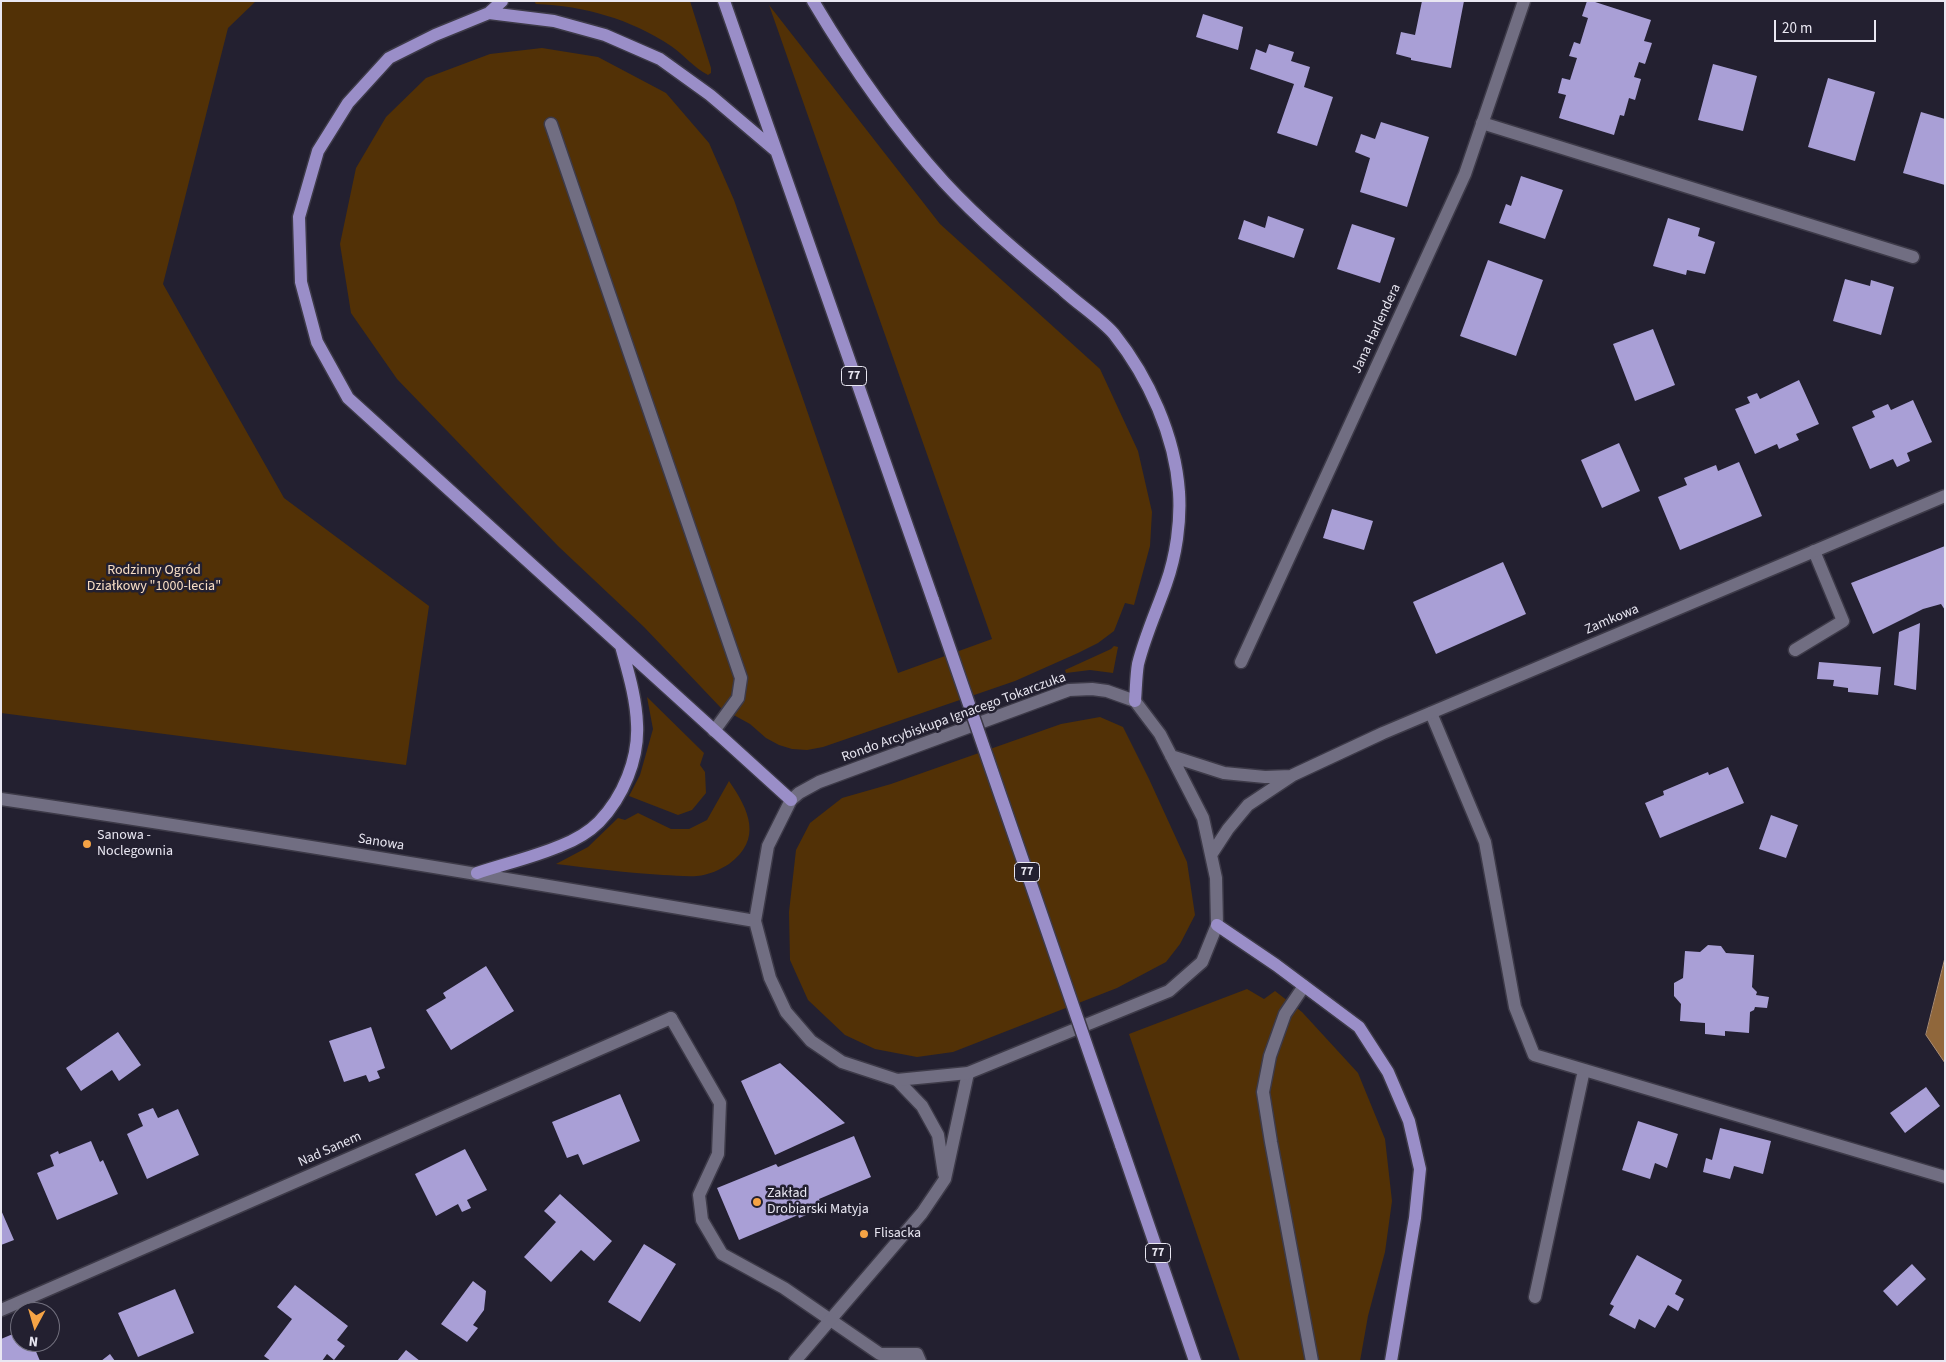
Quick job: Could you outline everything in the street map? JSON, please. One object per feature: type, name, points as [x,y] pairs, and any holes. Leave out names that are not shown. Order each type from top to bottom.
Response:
[{"type":"main road","points":[[502,1],[489,12],[435,35],[389,58],[348,102],[318,151],[299,217],[301,282],[317,342],[348,398],[791,800]]},
{"type":"main road","name":"77","points":[[724,1],[1195,1361]]},
{"type":"main road","points":[[813,1],[845,55],[909,141],[945,183],[1014,249],[1113,333],[1138,370],[1167,431],[1174,459],[1179,494],[1175,552],[1167,582],[1138,665],[1135,701]]},
{"type":"main road","name":"Jana Harlendera","points":[[1241,662],[1465,174],[1524,1]]},
{"type":"main road","points":[[489,12],[562,23],[605,35],[660,59],[710,95],[776,152]]},
{"type":"main road","points":[[1482,123],[1913,257]]},
{"type":"main road","points":[[552,124],[741,678],[738,698],[714,731]]},
{"type":"main road","name":"Zamkowa","points":[[1211,856],[1228,829],[1248,805],[1293,776],[1383,733],[1945,496]]},
{"type":"main road","points":[[1795,650],[1843,621],[1814,551]]},
{"type":"main road","points":[[477,873],[560,846],[580,836],[599,822],[616,799],[633,761],[637,726],[633,692],[621,646]]},
{"type":"main road","name":"Rondo Arcybiskupa Ignacego Tokarczuka","points":[[1092,689],[1107,691],[1135,701],[1160,734],[1171,756],[1203,818],[1216,878],[1217,925],[1202,962],[1169,991],[968,1073],[897,1080],[842,1062],[811,1041],[786,1012],[770,978],[755,922],[768,846],[791,800],[799,793],[819,782],[1069,690],[1092,689]]},
{"type":"main road","points":[[1431,713],[1485,842],[1515,1007],[1534,1055],[1945,1177]]},
{"type":"main road","name":"Zamkowa","points":[[1171,756],[1224,773],[1265,777],[1293,776]]},
{"type":"main road","name":"Sanowa","points":[[1,799],[174,824],[477,873],[755,922]]},
{"type":"main road","points":[[1217,925],[1359,1027],[1388,1072],[1409,1121],[1420,1169],[1415,1218],[1391,1361]]},
{"type":"main road","points":[[1304,986],[1285,1014],[1270,1056],[1263,1092],[1312,1361]]},
{"type":"main road","name":"Nad Sanem","points":[[1,1310],[671,1018],[720,1103],[718,1154],[698,1195],[702,1220],[722,1254],[784,1288],[831,1319]]},
{"type":"main road","points":[[1535,1297],[1584,1070]]},
{"type":"main road","points":[[795,1361],[922,1213],[945,1179],[968,1073]]},
{"type":"main road","points":[[897,1080],[922,1106],[938,1135],[945,1179]]},
{"type":"main road","points":[[831,1319],[880,1354],[917,1354],[920,1361]]},
{"type":"green space","name":"Rodzinny Ogród Działkowy \"1000-lecia\"","points":[[1,1],[256,1],[228,28],[163,284],[284,498],[429,606],[406,765],[1,713]]},
{"type":"green space","points":[[534,1],[690,1],[711,73],[708,75],[671,46],[640,28],[623,21],[589,11],[536,4]]},
{"type":"green space","points":[[769,5],[940,224],[1100,369],[1138,451],[1152,512],[1150,546],[1134,605],[1125,603],[1114,631],[1098,643],[1015,681],[823,747],[807,750],[792,749],[779,745],[766,738],[750,724],[721,708],[644,627],[558,546],[397,379],[351,313],[340,244],[356,168],[386,117],[426,78],[490,54],[542,48],[598,57],[666,93],[709,143],[734,200],[898,673],[992,639]]},
{"type":"green space","points":[[1114,646],[1118,647],[1113,673],[1090,670],[1066,673],[1065,670]]},
{"type":"green space","points":[[647,697],[704,753],[700,765],[705,772],[706,793],[692,810],[678,815],[629,796],[640,775],[653,729]]},
{"type":"green space","points":[[1100,717],[1123,727],[1187,862],[1195,915],[1180,944],[1166,962],[1117,988],[953,1052],[917,1057],[875,1049],[845,1035],[808,1000],[790,960],[789,912],[796,850],[810,823],[842,798],[891,784],[1061,724]]},
{"type":"green space","points":[[729,781],[747,813],[749,834],[746,845],[740,854],[729,864],[718,870],[701,875],[684,876],[556,864],[588,847],[618,818],[625,820],[638,813],[671,829],[689,829],[707,820]]},
{"type":"green space","points":[[1247,989],[1264,999],[1275,991],[1302,1012],[1358,1073],[1385,1139],[1392,1201],[1385,1252],[1368,1316],[1360,1361],[1240,1361],[1129,1034]]},
{"type":"shaded area","points":[[1945,958],[1945,1063],[1926,1035]]},
{"type":"building","points":[[1422,1],[1464,1],[1451,68],[1411,60],[1411,58],[1396,54],[1401,32],[1415,35]]},
{"type":"building","points":[[1587,1],[1651,20],[1644,41],[1652,43],[1645,64],[1639,62],[1634,77],[1641,79],[1635,100],[1629,98],[1624,116],[1620,115],[1614,135],[1559,118],[1566,95],[1558,93],[1562,78],[1570,80],[1577,58],[1569,56],[1574,42],[1580,44],[1588,18],[1582,16]]},
{"type":"building","points":[[1203,14],[1243,27],[1238,50],[1196,37]]},
{"type":"building","points":[[1269,44],[1294,52],[1291,61],[1310,67],[1304,87],[1333,97],[1317,146],[1277,133],[1294,84],[1250,69],[1256,49],[1266,53]]},
{"type":"building","points":[[1713,64],[1757,76],[1743,131],[1698,120]]},
{"type":"building","points":[[1828,78],[1875,92],[1855,161],[1808,147]]},
{"type":"building","points":[[1921,112],[1945,119],[1945,185],[1903,173]]},
{"type":"building","points":[[1381,122],[1429,137],[1407,207],[1360,192],[1370,158],[1355,152],[1361,134],[1375,139]]},
{"type":"building","points":[[1521,176],[1563,190],[1545,239],[1499,223],[1506,204],[1511,206]]},
{"type":"building","points":[[1268,216],[1304,229],[1294,258],[1238,239],[1244,220],[1265,228]]},
{"type":"building","points":[[1668,218],[1700,228],[1698,236],[1715,242],[1705,274],[1687,270],[1686,275],[1653,266]]},
{"type":"building","points":[[1352,224],[1395,238],[1380,283],[1337,269]]},
{"type":"building","points":[[1488,260],[1543,280],[1516,356],[1460,336]]},
{"type":"building","points":[[1845,279],[1870,286],[1871,280],[1894,287],[1881,335],[1833,321]]},
{"type":"building","points":[[1653,329],[1675,385],[1635,401],[1613,344]]},
{"type":"building","points":[[1799,380],[1819,424],[1796,434],[1799,440],[1779,449],[1777,444],[1755,454],[1735,409],[1750,403],[1747,397],[1757,393],[1760,399]]},
{"type":"building","points":[[1913,400],[1932,442],[1907,453],[1910,461],[1897,467],[1893,459],[1870,469],[1852,427],[1875,417],[1872,411],[1888,404],[1891,410]]},
{"type":"building","points":[[1619,443],[1640,491],[1602,508],[1581,460]]},
{"type":"building","points":[[1739,462],[1762,516],[1680,550],[1658,497],[1687,485],[1684,478],[1716,465],[1718,471]]},
{"type":"building","points":[[1332,509],[1373,521],[1364,550],[1323,538]]},
{"type":"building","points":[[1945,546],[1945,610],[1941,604],[1923,609],[1873,634],[1851,583]]},
{"type":"building","points":[[1503,562],[1526,614],[1436,654],[1413,602]]},
{"type":"building","points":[[1920,623],[1916,690],[1894,685],[1899,632]]},
{"type":"building","points":[[1819,662],[1881,667],[1878,695],[1848,692],[1848,688],[1833,686],[1834,680],[1817,679]]},
{"type":"building","points":[[1728,767],[1744,803],[1660,838],[1645,803],[1664,795],[1663,791],[1708,772],[1709,775]]},
{"type":"building","points":[[1771,815],[1798,825],[1786,858],[1759,849]]},
{"type":"building","points":[[1708,945],[1721,946],[1726,953],[1754,955],[1752,987],[1757,992],[1756,995],[1769,997],[1767,1008],[1755,1007],[1750,1012],[1749,1033],[1725,1031],[1725,1036],[1705,1034],[1705,1023],[1680,1021],[1681,1004],[1674,996],[1674,983],[1683,978],[1685,951],[1700,952]]},
{"type":"building","points":[[486,966],[514,1011],[451,1050],[426,1010],[446,998],[443,993]]},
{"type":"building","points":[[371,1027],[385,1068],[377,1071],[380,1078],[369,1082],[366,1075],[344,1082],[329,1041]]},
{"type":"building","points":[[118,1032],[141,1065],[119,1081],[112,1070],[81,1091],[66,1068]]},
{"type":"building","points":[[780,1063],[845,1123],[775,1155],[741,1081]]},
{"type":"building","points":[[1926,1087],[1940,1106],[1905,1133],[1890,1113]]},
{"type":"building","points":[[620,1094],[640,1141],[583,1165],[578,1154],[567,1158],[552,1122]]},
{"type":"building","points":[[153,1108],[158,1118],[178,1109],[199,1155],[147,1179],[127,1134],[143,1126],[138,1114]]},
{"type":"building","points":[[1638,1121],[1678,1134],[1667,1168],[1655,1163],[1650,1179],[1622,1170]]},
{"type":"building","points":[[1720,1128],[1771,1141],[1763,1174],[1734,1166],[1730,1179],[1703,1172],[1706,1158],[1712,1160]]},
{"type":"building","points":[[854,1136],[871,1177],[819,1199],[823,1208],[799,1218],[798,1215],[739,1240],[717,1188],[776,1164],[778,1167]]},
{"type":"building","points":[[91,1141],[100,1162],[103,1160],[118,1194],[57,1220],[37,1173],[54,1166],[50,1155],[58,1151],[59,1154]]},
{"type":"building","points":[[465,1149],[487,1190],[467,1200],[471,1208],[462,1212],[458,1204],[436,1216],[415,1174]]},
{"type":"building","points":[[560,1194],[612,1241],[594,1261],[581,1250],[551,1282],[524,1257],[556,1222],[544,1211]]},
{"type":"building","points":[[1,1210],[14,1240],[1,1245]]},
{"type":"building","points":[[644,1244],[676,1264],[640,1322],[608,1302]]},
{"type":"building","points":[[1637,1255],[1682,1280],[1675,1294],[1684,1299],[1678,1311],[1668,1305],[1655,1328],[1639,1319],[1635,1329],[1609,1315],[1614,1306],[1610,1304]]},
{"type":"building","points":[[1912,1264],[1926,1279],[1897,1306],[1883,1291]]},
{"type":"building","points":[[473,1281],[486,1291],[484,1310],[473,1325],[478,1328],[467,1342],[441,1324]]},
{"type":"building","points":[[295,1285],[348,1326],[337,1340],[345,1346],[334,1360],[327,1354],[322,1361],[271,1361],[264,1356],[292,1319],[277,1307]]},
{"type":"building","points":[[175,1289],[194,1333],[138,1357],[118,1313]]},
{"type":"building","points":[[10,1335],[10,1352],[36,1352],[40,1361],[1,1361],[1,1339]]},
{"type":"building","points":[[406,1350],[420,1361],[397,1361]]},
{"type":"building","points":[[110,1354],[115,1361],[101,1361]]},
{"type":"place","name":"Sanowa - Noclegownia","points":[[87,844]]},
{"type":"place","name":"Zakład Drobiarski Matyja","points":[[757,1202]]},
{"type":"place","name":"Flisacka","points":[[864,1234]]}]
